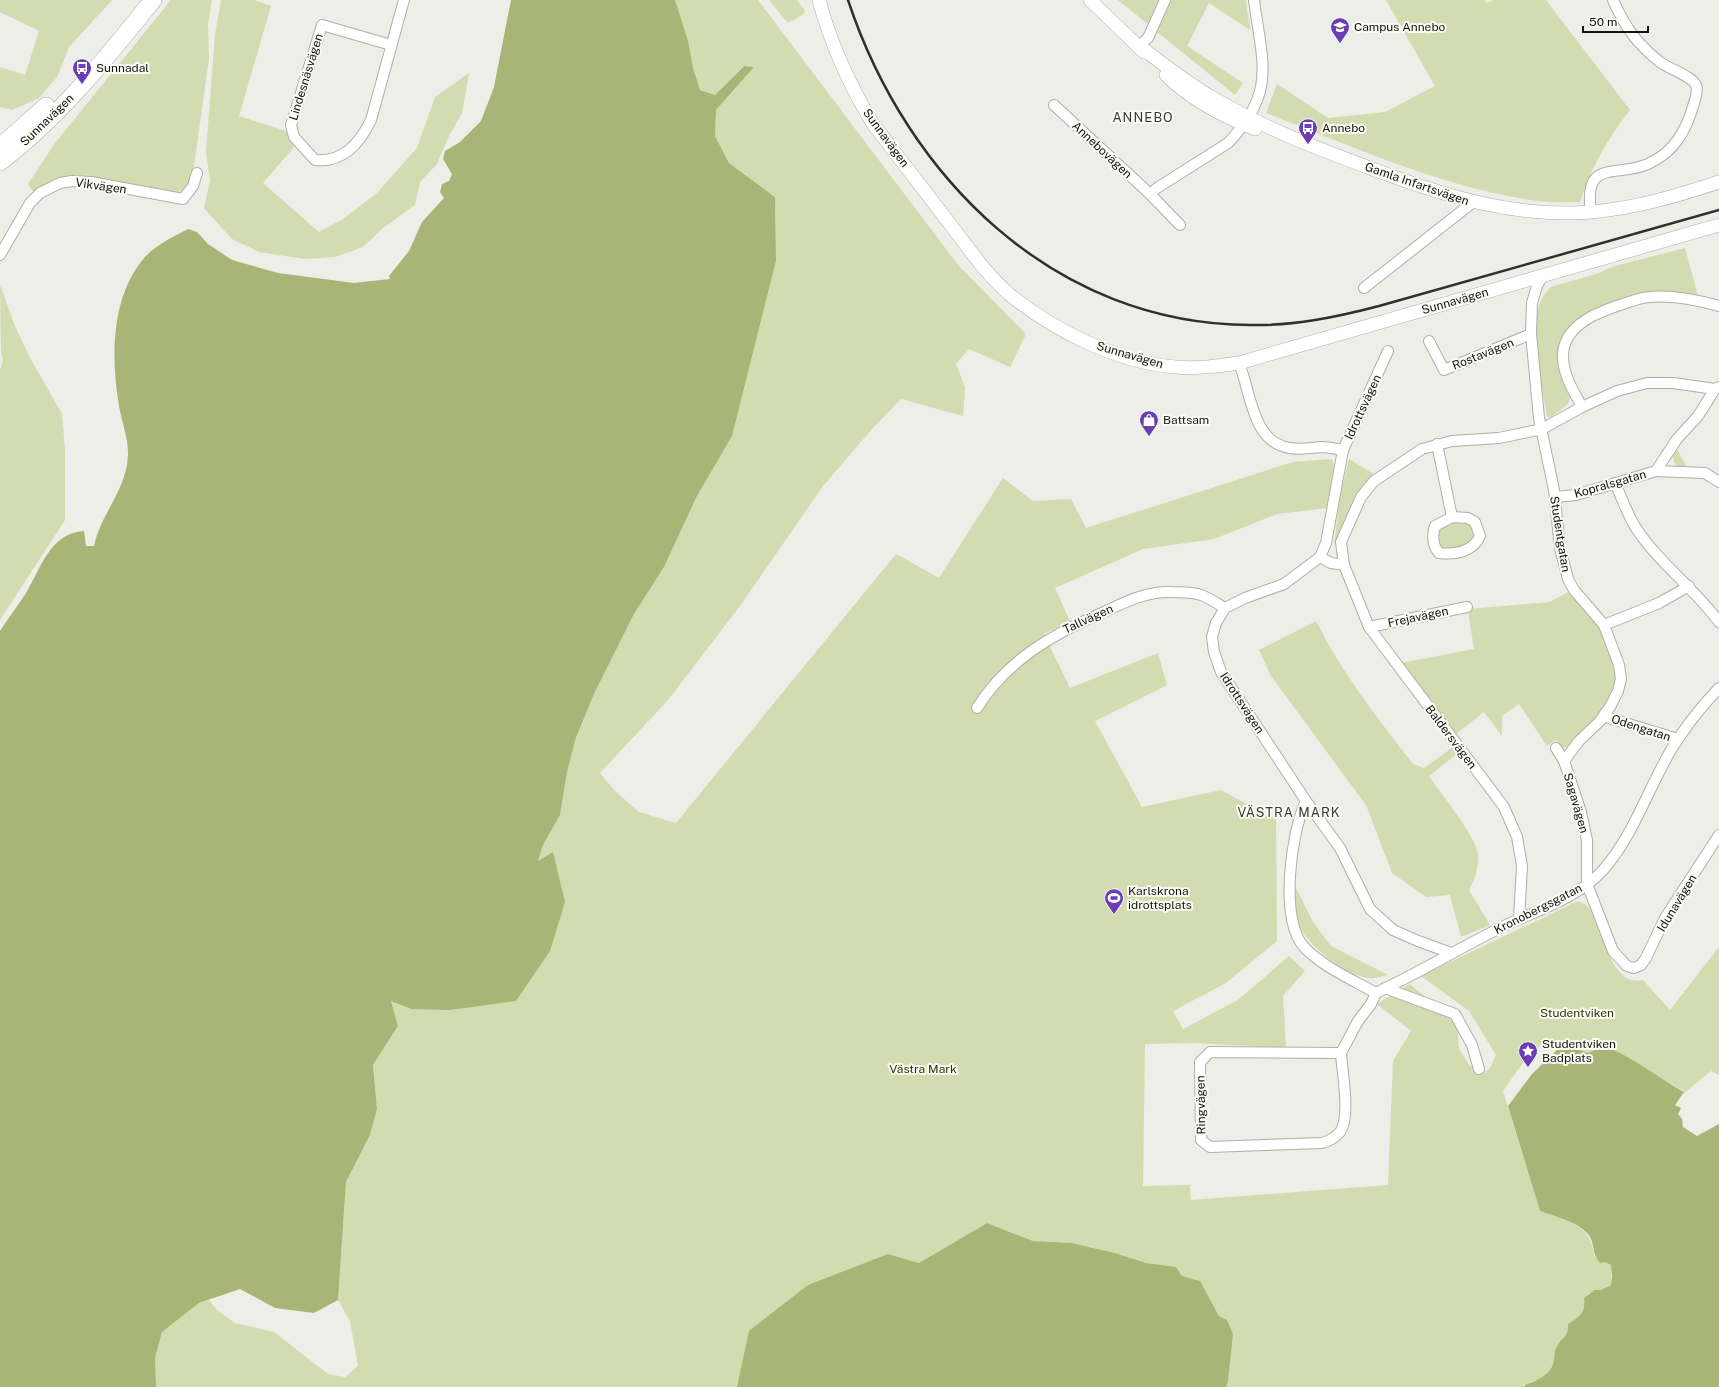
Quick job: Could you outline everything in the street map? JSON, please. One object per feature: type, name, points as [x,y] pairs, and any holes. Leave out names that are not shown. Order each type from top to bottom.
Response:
[{"type":"highway","name":"Sunnavägen","points":[[0,147],[52,101],[138,0]]},
{"type":"highway","name":"Sunnavägen","points":[[0,162],[36,133],[65,104],[153,0]]},
{"type":"main road","name":"Sunnavägen","points":[[819,0],[828,32],[842,68],[874,124],[986,271],[1009,293],[1054,326],[1110,352],[1143,361],[1174,367],[1205,368],[1239,363],[1719,225]]},
{"type":"main road","name":"Gamla Infartsvägen","points":[[1090,0],[1139,46],[1180,88],[1207,106],[1246,120],[1261,131],[1284,135],[1414,184],[1472,202],[1537,212],[1591,212],[1638,206],[1669,199],[1719,182]]},
{"type":"street","name":"Lindesnäsvägen","points":[[391,45],[322,25],[292,125],[294,137],[316,160],[327,162],[338,158],[363,137],[371,120],[404,0]]},
{"type":"street","points":[[1139,46],[1148,38],[1165,0]]},
{"type":"street","points":[[1150,194],[1228,143],[1246,120],[1260,93],[1264,76],[1262,46],[1254,0]]},
{"type":"street","points":[[1591,212],[1589,190],[1594,180],[1602,173],[1611,170],[1634,169],[1650,163],[1663,155],[1685,130],[1697,94],[1696,85],[1690,78],[1662,64],[1627,30],[1613,0]]},
{"type":"street","name":"Annebovägen","points":[[1054,105],[1150,194],[1180,225]]},
{"type":"street","name":"Vikvägen","points":[[0,255],[30,203],[40,193],[54,185],[67,181],[91,182],[183,199],[194,186],[197,173]]},
{"type":"street","points":[[1364,288],[1472,202]]},
{"type":"street","name":"Studentgatan","points":[[1543,275],[1537,286],[1532,303],[1531,334],[1542,429],[1555,497],[1560,548],[1568,579],[1574,590],[1604,625],[1619,665],[1621,679],[1618,691],[1604,715],[1579,741],[1564,761]]},
{"type":"street","points":[[1582,407],[1564,374],[1563,355],[1567,339],[1577,326],[1594,315],[1616,306],[1649,297],[1698,300],[1719,306]]},
{"type":"street","name":"Rostavägen","points":[[1429,341],[1444,370],[1531,334]]},
{"type":"street","name":"Idrottsvägen","points":[[1320,557],[1326,543],[1343,450],[1388,351]]},
{"type":"street","points":[[1239,363],[1256,416],[1263,432],[1271,440],[1281,446],[1292,449],[1324,447],[1343,450]]},
{"type":"street","name":"Baldersvägen","points":[[1519,919],[1522,866],[1517,836],[1504,807],[1369,627],[1344,565],[1341,542],[1361,497],[1374,481],[1422,448],[1452,441],[1499,438],[1542,429],[1582,407],[1617,391],[1647,383],[1673,383],[1717,388]]},
{"type":"street","name":"Kopralsgatan","points":[[1555,497],[1576,495],[1656,471],[1677,439],[1698,416],[1717,388]]},
{"type":"street","points":[[1437,444],[1452,518]]},
{"type":"street","points":[[1656,471],[1705,473],[1719,482]]},
{"type":"street","points":[[1615,483],[1636,527],[1648,544],[1689,586],[1719,622]]},
{"type":"street","points":[[1452,518],[1468,518],[1475,522],[1480,536],[1476,544],[1470,549],[1448,554],[1439,552],[1434,548],[1433,540],[1435,526],[1452,518]]},
{"type":"street","points":[[1225,608],[1244,598],[1284,584],[1320,557],[1332,563],[1344,565]]},
{"type":"street","points":[[1604,625],[1659,603],[1689,586]]},
{"type":"street","name":"Tallvägen","points":[[977,708],[988,691],[1028,653],[1060,631],[1124,602],[1145,595],[1170,592],[1201,595],[1225,608]]},
{"type":"street","name":"Frejavägen","points":[[1369,627],[1467,607]]},
{"type":"street","name":"Idrottsvägen","points":[[1225,608],[1216,622],[1212,637],[1221,672],[1306,801],[1340,848],[1370,909],[1393,930],[1451,953]]},
{"type":"street","name":"Kronobergsgatan","points":[[1381,990],[1451,953],[1564,898],[1587,884],[1604,869],[1635,822],[1678,739],[1690,722],[1719,688]]},
{"type":"street","name":"Odengatan","points":[[1604,715],[1609,718],[1678,739]]},
{"type":"street","name":"Sagavägen","points":[[1556,748],[1564,761],[1581,812],[1587,840],[1587,884]]},
{"type":"street","points":[[1306,801],[1301,812],[1290,865],[1289,895],[1294,924],[1302,945],[1330,967],[1381,990],[1455,1014],[1472,1046],[1478,1069]]},
{"type":"street","name":"Idunavägen","points":[[1587,884],[1613,951],[1626,966],[1634,968],[1641,965],[1646,958],[1665,918],[1719,835]]},
{"type":"street","points":[[1341,1053],[1358,1021],[1381,990]]},
{"type":"street","name":"Ringvägen","points":[[1210,1052],[1341,1053],[1345,1120],[1340,1131],[1332,1139],[1322,1143],[1210,1147],[1201,1140],[1200,1062],[1210,1052]]},
{"type":"green space","points":[[0,0],[112,0],[69,47],[57,77],[39,98],[12,110],[0,107],[0,67],[25,75],[39,31],[0,12]]},
{"type":"green space","points":[[171,0],[212,0],[208,24],[209,59],[192,180],[176,195],[92,178],[34,193],[28,184],[55,143]]},
{"type":"green space","points":[[221,0],[254,0],[271,6],[239,116],[286,131],[294,147],[263,183],[319,232],[343,219],[377,193],[417,148],[435,97],[469,73],[462,113],[448,138],[437,164],[420,182],[415,205],[383,228],[363,247],[335,257],[305,259],[259,252],[232,239],[204,208],[210,180],[206,152],[215,34]]},
{"type":"green space","points":[[675,0],[758,0],[958,265],[1026,334],[1010,367],[969,349],[956,364],[965,387],[963,416],[901,399],[872,429],[823,486],[740,606],[668,700],[600,773],[615,791],[639,812],[676,823],[896,554],[939,578],[1003,478],[1033,501],[1071,499],[1086,528],[1293,462],[1332,459],[1335,470],[1327,508],[1277,514],[1214,539],[1143,549],[1055,588],[1070,621],[1044,634],[1070,688],[1158,653],[1167,685],[1095,721],[1142,807],[1221,790],[1276,820],[1277,941],[1226,983],[1173,1011],[1183,1029],[1238,1000],[1289,956],[1305,971],[1283,996],[1286,1048],[1196,1043],[1145,1044],[1143,1186],[1190,1185],[1191,1200],[1388,1185],[1393,1061],[1411,1031],[1377,1004],[1410,984],[1457,1024],[1459,1049],[1470,1066],[1483,1074],[1490,1068],[1496,1055],[1469,1011],[1421,976],[1578,901],[1585,904],[1591,911],[1605,947],[1614,965],[1625,977],[1636,981],[1643,980],[1670,1010],[1719,947],[1719,1075],[1711,1071],[1683,1094],[1684,1091],[1635,1061],[1604,1046],[1588,1053],[1561,1041],[1550,1041],[1534,1051],[1526,1059],[1503,1091],[1540,1211],[1568,1221],[1583,1230],[1588,1236],[1592,1245],[1594,1256],[1611,1265],[1611,1285],[1584,1298],[1583,1311],[1578,1317],[1568,1324],[1566,1335],[1555,1349],[1553,1365],[1547,1373],[1539,1379],[1525,1385],[1525,1387],[1226,1387],[1228,1381],[1219,1316],[1200,1281],[1182,1276],[1176,1267],[1146,1263],[1115,1253],[1072,1243],[1033,1241],[987,1223],[919,1263],[888,1254],[737,1387],[156,1387],[155,1358],[162,1332],[199,1303],[209,1300],[217,1310],[235,1323],[274,1332],[328,1374],[345,1377],[358,1366],[350,1321],[338,1300],[346,1182],[370,1135],[377,1109],[373,1065],[398,1026],[391,1001],[411,1009],[558,874],[553,853],[538,861],[543,845],[560,815],[567,772],[576,739],[594,694],[634,614],[664,567],[697,496],[732,435],[776,261],[775,197],[729,163],[715,136],[716,110],[754,67],[743,66],[715,95],[700,90]]},
{"type":"green space","points":[[769,0],[797,0],[805,11],[804,14],[788,23]]},
{"type":"green space","points":[[1118,0],[1246,0],[1250,30],[1209,3],[1187,46],[1243,83],[1235,95]]},
{"type":"green space","points":[[1386,0],[1484,0],[1487,3],[1494,0],[1546,0],[1630,110],[1614,132],[1595,165],[1580,202],[1537,201],[1467,187],[1399,165],[1266,113],[1277,84],[1328,118],[1385,112],[1435,86]]},
{"type":"green space","points":[[1685,248],[1698,296],[1627,300],[1594,310],[1580,320],[1562,345],[1558,358],[1559,370],[1570,398],[1568,404],[1550,418],[1547,416],[1536,355],[1534,330],[1538,309],[1547,291],[1551,287],[1596,274],[1615,266]]},
{"type":"green space","points":[[0,285],[15,326],[29,356],[62,414],[65,450],[65,520],[0,620],[0,370],[3,360],[1,351]]},
{"type":"green space","points":[[1677,449],[1687,467],[1678,467],[1674,462],[1673,456]]},
{"type":"green space","points":[[1349,459],[1375,475],[1352,503],[1334,545],[1340,497]]},
{"type":"green space","points":[[1452,520],[1469,521],[1477,532],[1470,546],[1444,550],[1439,548],[1437,533],[1440,527]]},
{"type":"green space","points":[[1568,592],[1601,624],[1613,660],[1616,680],[1613,695],[1609,702],[1593,722],[1569,747],[1561,748],[1556,740],[1547,746],[1519,704],[1502,716],[1502,736],[1484,712],[1456,734],[1401,663],[1474,649],[1468,611],[1469,609],[1550,602]]},
{"type":"green space","points":[[1316,621],[1337,659],[1349,677],[1373,712],[1413,764],[1424,768],[1452,748],[1458,753],[1429,776],[1465,826],[1476,846],[1478,854],[1477,868],[1469,890],[1490,925],[1461,937],[1450,895],[1426,897],[1392,873],[1366,805],[1271,676],[1259,650]]},
{"type":"green space","points":[[1294,884],[1313,922],[1331,946],[1388,975],[1372,978],[1351,973],[1321,953],[1306,937],[1299,924],[1295,907]]},
{"type":"shaded area","points":[[511,0],[675,0],[688,41],[693,67],[700,90],[715,95],[744,66],[754,67],[716,110],[715,136],[729,163],[775,197],[776,261],[732,436],[697,496],[664,567],[634,614],[594,694],[576,738],[567,772],[560,815],[543,845],[538,861],[553,852],[565,902],[550,951],[516,1001],[450,1010],[411,1009],[391,1001],[398,1026],[373,1065],[377,1109],[370,1135],[346,1182],[338,1300],[314,1313],[275,1308],[240,1289],[199,1303],[162,1332],[155,1358],[156,1387],[0,1387],[0,631],[26,593],[48,553],[55,545],[72,533],[84,531],[86,546],[94,546],[97,534],[123,480],[126,469],[128,449],[119,406],[116,381],[115,344],[116,325],[126,288],[134,272],[149,253],[165,241],[188,229],[197,232],[208,244],[232,260],[278,273],[354,283],[390,279],[389,276],[409,251],[422,222],[444,198],[440,192],[442,184],[449,181],[452,174],[443,159],[445,151],[460,142],[481,121],[494,87]]},
{"type":"shaded area","points":[[1604,1046],[1635,1061],[1684,1092],[1675,1105],[1681,1108],[1678,1114],[1682,1119],[1683,1127],[1697,1136],[1719,1124],[1719,1387],[1525,1387],[1525,1385],[1547,1373],[1553,1365],[1555,1349],[1567,1333],[1568,1324],[1578,1317],[1583,1311],[1584,1298],[1595,1290],[1601,1290],[1611,1285],[1612,1276],[1611,1265],[1605,1262],[1600,1263],[1597,1260],[1592,1241],[1581,1227],[1540,1211],[1508,1106],[1532,1074],[1557,1050],[1565,1050],[1572,1047],[1588,1053]]},
{"type":"shaded area","points":[[987,1223],[1033,1241],[1072,1243],[1115,1253],[1146,1263],[1176,1267],[1182,1276],[1200,1281],[1219,1316],[1227,1320],[1233,1334],[1226,1387],[737,1387],[749,1331],[808,1285],[888,1254],[919,1263]]},
{"type":"railway","points":[[848,0],[874,65],[908,126],[949,181],[998,229],[1052,269],[1113,299],[1179,318],[1250,325],[1266,325],[1299,322],[1347,314],[1719,210]]},
{"type":"place","name":"Campus Annebo","points":[[1340,44]]},
{"type":"place","name":"Sunnadal","points":[[82,85]]},
{"type":"place","name":"Annebo","points":[[1308,145]]},
{"type":"place","name":"Battsam","points":[[1149,437]]},
{"type":"place","name":"Karlskrona idrottsplats","points":[[1114,915]]},
{"type":"place","name":"Studentviken Badplats","points":[[1528,1068]]},
{"type":"district","name":"ANNEBO","points":[[1143,117]]},
{"type":"district","name":"VÄSTRA MARK","points":[[1289,812]]},
{"type":"park label","name":"Studentviken","points":[[1577,1013]]},
{"type":"park label","name":"Västra Mark","points":[[923,1069]]}]
